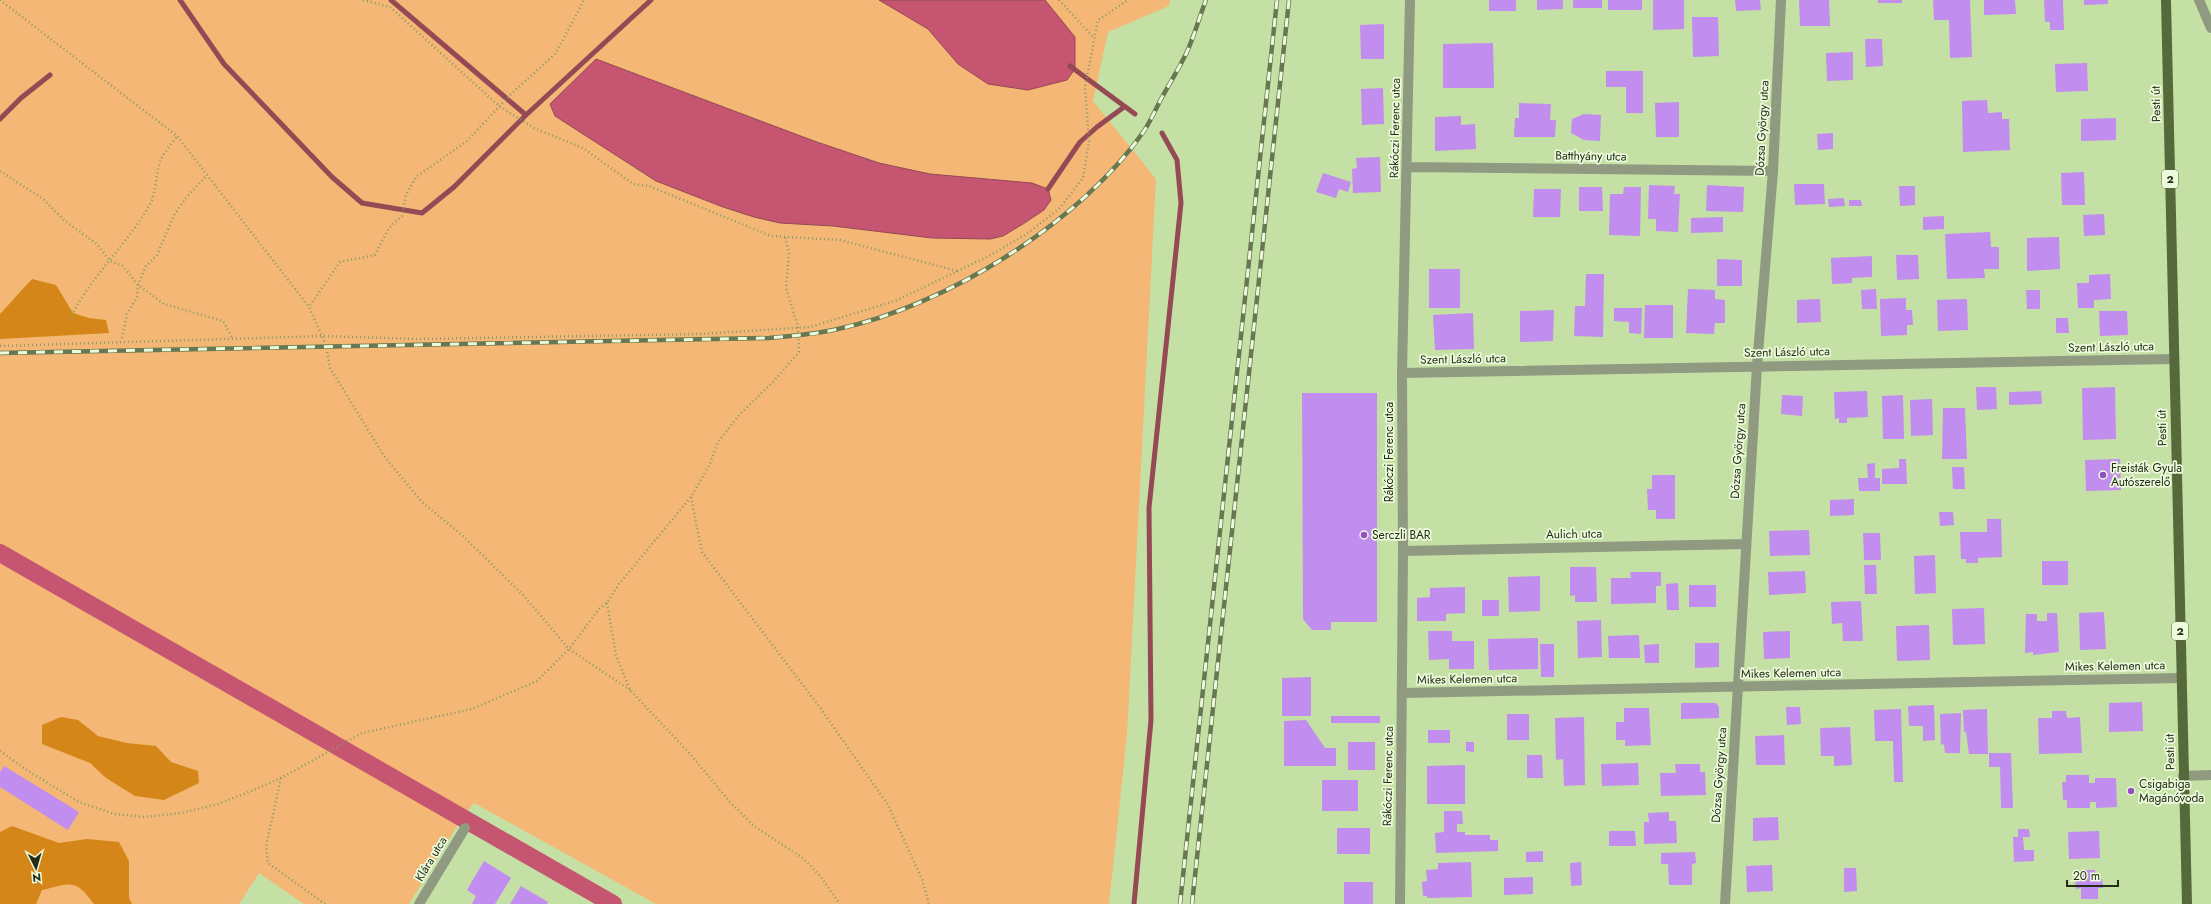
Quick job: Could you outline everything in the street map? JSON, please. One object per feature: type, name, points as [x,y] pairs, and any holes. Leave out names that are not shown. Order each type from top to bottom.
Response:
[{"type":"main road","name":"Pesti út","points":[[2166,0],[2173,359],[2187,904]]},
{"type":"street","name":"Rákóczi Ferenc utca","points":[[1400,904],[1403,551],[1402,373],[1410,0]]},
{"type":"street","name":"Dózsa György utca","points":[[1724,904],[1738,687],[1745,544],[1757,366],[1773,171],[1781,0]]},
{"type":"street","points":[[2199,0],[2211,28]]},
{"type":"street","name":"Batthyány utca","points":[[1407,167],[1773,171]]},
{"type":"street","name":"Szent László utca","points":[[1402,373],[2173,359]]},
{"type":"street","name":"Aulich utca","points":[[1403,551],[1745,544]]},
{"type":"street","name":"Mikes Kelemen utca","points":[[1402,693],[2181,678]]},
{"type":"street","points":[[2183,776],[2211,775]]},
{"type":"street","name":"Klára utca","points":[[419,904],[465,828]]},
{"type":"path","points":[[0,0],[177,136],[309,307],[326,345],[330,368],[384,456],[422,502],[464,536],[523,595],[569,649],[630,690],[690,754],[730,802],[754,826],[804,859],[820,876],[840,904]]},
{"type":"path","points":[[363,0],[390,7],[499,106],[528,124],[583,148],[633,184],[649,186],[771,236],[840,240],[957,271]]},
{"type":"path","points":[[309,307],[340,262],[375,255],[389,228],[402,216],[406,196],[416,177],[467,141],[510,95],[556,53],[584,0]]},
{"type":"path","points":[[1059,0],[1094,38]]},
{"type":"path","points":[[0,346],[322,336],[418,340],[700,334],[810,327],[895,300],[957,271],[986,257],[1024,234],[1059,209],[1083,178],[1089,142],[1085,87],[1098,20],[1128,0]]},
{"type":"path","points":[[70,319],[80,298],[133,232],[150,204],[156,188],[160,162],[177,136]]},
{"type":"path","points":[[0,171],[43,199],[65,221],[96,244],[110,261],[123,266],[138,285],[164,304],[223,321],[233,339]]},
{"type":"path","points":[[122,338],[127,314],[137,297],[138,285],[146,266],[157,255],[174,215],[186,198],[207,175]]},
{"type":"path","points":[[0,751],[26,770],[79,802],[115,814],[138,816],[182,813],[218,804],[282,778],[362,733],[472,709],[537,680],[569,649],[599,609],[607,603],[619,584],[691,497],[710,464],[718,442],[740,414],[773,382],[799,352],[798,327],[786,288],[789,253],[786,236]]},
{"type":"path","points":[[691,497],[702,552],[822,709],[888,805],[922,879],[929,904]]},
{"type":"path","points":[[607,603],[616,655],[630,690]]},
{"type":"path","points":[[282,778],[266,846],[268,863],[325,904]]},
{"type":"shaded area","points":[[0,0],[1170,0],[1169,6],[1108,32],[1093,101],[1156,179],[1127,735],[1109,904],[656,904],[474,803],[462,818],[409,904],[304,904],[259,873],[239,904],[0,904]]},
{"type":"shaded area","points":[[879,0],[1045,0],[1075,37],[1075,69],[1067,80],[1028,90],[988,84],[958,64],[928,29]]},
{"type":"shaded area","points":[[596,59],[814,141],[879,163],[930,174],[1032,183],[1048,189],[1051,200],[1044,210],[1023,224],[1003,236],[990,239],[932,238],[833,226],[780,223],[754,217],[723,207],[656,181],[555,116],[550,104]]},
{"type":"shaded area","points":[[32,279],[56,285],[73,313],[89,318],[106,320],[109,333],[0,339],[0,314]]},
{"type":"shaded area","points":[[61,717],[78,720],[98,736],[127,743],[156,746],[171,762],[198,771],[199,783],[164,800],[135,796],[106,778],[90,763],[42,744],[42,725]]},
{"type":"shaded area","points":[[12,826],[59,843],[87,839],[119,842],[129,861],[129,898],[132,904],[94,904],[77,886],[66,884],[42,890],[36,904],[0,904],[0,832]]},
{"type":"building","points":[[1489,0],[1516,0],[1516,11],[1489,11]]},
{"type":"building","points":[[1537,0],[1563,0],[1563,9],[1537,10]]},
{"type":"building","points":[[1573,0],[1602,0],[1602,8],[1573,8]]},
{"type":"building","points":[[1608,0],[1642,0],[1642,10],[1608,10]]},
{"type":"building","points":[[1653,0],[1684,0],[1684,29],[1653,30]]},
{"type":"building","points":[[1735,0],[1760,0],[1761,10],[1736,11]]},
{"type":"building","points":[[1799,0],[1829,0],[1830,26],[1800,26]]},
{"type":"building","points":[[1878,0],[1902,0],[1902,3],[1878,3]]},
{"type":"building","points":[[1933,0],[1970,0],[1972,57],[1950,58],[1949,20],[1934,20]]},
{"type":"building","points":[[1984,0],[2015,0],[2016,14],[1984,15]]},
{"type":"building","points":[[2044,0],[2063,0],[2064,30],[2050,30],[2050,22],[2045,22]]},
{"type":"building","points":[[2084,0],[2108,0],[2108,4],[2084,5]]},
{"type":"building","points":[[1692,17],[1718,17],[1719,56],[1693,57]]},
{"type":"building","points":[[1384,24],[1384,59],[1361,59],[1360,25]]},
{"type":"building","points":[[1865,39],[1882,39],[1883,66],[1866,67]]},
{"type":"building","points":[[1493,43],[1494,88],[1443,88],[1443,44]]},
{"type":"building","points":[[1853,52],[1853,80],[1827,81],[1826,53]]},
{"type":"building","points":[[2087,63],[2088,91],[2056,92],[2055,64]]},
{"type":"building","points":[[1606,71],[1643,71],[1643,113],[1626,113],[1626,87],[1606,87]]},
{"type":"building","points":[[1383,88],[1384,124],[1362,125],[1361,89]]},
{"type":"building","points":[[1987,100],[1988,113],[2002,112],[2002,119],[2009,119],[2010,150],[1963,152],[1962,101]]},
{"type":"building","points":[[1679,102],[1679,137],[1656,137],[1655,103]]},
{"type":"building","points":[[1519,103],[1551,104],[1550,120],[1556,120],[1555,137],[1514,137],[1515,118],[1519,118]]},
{"type":"building","points":[[1584,114],[1601,115],[1600,141],[1584,140],[1571,133],[1572,119]]},
{"type":"building","points":[[1461,116],[1461,125],[1475,124],[1476,149],[1435,151],[1435,117]]},
{"type":"building","points":[[2116,118],[2116,140],[2081,141],[2081,119]]},
{"type":"building","points":[[1833,133],[1833,149],[1818,150],[1817,134]]},
{"type":"building","points":[[1380,157],[1381,192],[1353,193],[1352,169],[1357,168],[1356,158]]},
{"type":"building","points":[[2084,172],[2085,205],[2062,205],[2061,173]]},
{"type":"building","points":[[1323,173],[1351,182],[1348,192],[1339,189],[1336,198],[1316,192]]},
{"type":"building","points":[[1794,184],[1824,184],[1825,204],[1795,205]]},
{"type":"building","points":[[1649,185],[1675,186],[1674,194],[1680,194],[1678,232],[1656,231],[1656,219],[1648,219]]},
{"type":"building","points":[[1707,185],[1744,187],[1743,212],[1706,211]]},
{"type":"building","points":[[1899,186],[1915,186],[1915,205],[1900,206]]},
{"type":"building","points":[[1579,187],[1602,187],[1603,211],[1579,211]]},
{"type":"building","points":[[1624,187],[1641,187],[1640,236],[1609,235],[1610,194],[1623,194]]},
{"type":"building","points":[[1534,189],[1561,189],[1560,217],[1533,217]]},
{"type":"building","points":[[1844,198],[1845,206],[1829,207],[1828,199]]},
{"type":"building","points":[[1849,200],[1861,200],[1862,206],[1849,206]]},
{"type":"building","points":[[2104,214],[2105,235],[2084,236],[2083,215]]},
{"type":"building","points":[[1944,216],[1944,229],[1923,230],[1923,217]]},
{"type":"building","points":[[1723,217],[1723,232],[1691,233],[1691,218]]},
{"type":"building","points":[[1990,232],[1991,247],[1999,247],[1999,269],[1984,269],[1985,278],[1947,279],[1945,234]]},
{"type":"building","points":[[2059,237],[2060,269],[2027,271],[2027,238]]},
{"type":"building","points":[[1896,255],[1918,255],[1919,279],[1897,280]]},
{"type":"building","points":[[1872,256],[1872,277],[1852,278],[1852,283],[1832,284],[1831,258]]},
{"type":"building","points":[[1717,259],[1742,260],[1742,286],[1717,286]]},
{"type":"building","points":[[1429,269],[1460,269],[1460,308],[1429,308]]},
{"type":"building","points":[[1586,274],[1604,274],[1603,337],[1574,336],[1575,306],[1585,306]]},
{"type":"building","points":[[2110,274],[2111,299],[2094,300],[2094,308],[2078,308],[2077,283],[2089,283],[2089,275]]},
{"type":"building","points":[[1688,289],[1715,290],[1715,299],[1725,300],[1725,323],[1715,323],[1714,334],[1686,333]]},
{"type":"building","points":[[1876,289],[1877,309],[1862,309],[1861,290]]},
{"type":"building","points":[[2026,290],[2040,290],[2040,309],[2027,309]]},
{"type":"building","points":[[1906,298],[1906,310],[1912,310],[1913,325],[1907,325],[1907,335],[1881,336],[1880,299]]},
{"type":"building","points":[[1820,299],[1821,322],[1797,323],[1797,300]]},
{"type":"building","points":[[1967,299],[1968,330],[1938,331],[1937,300]]},
{"type":"building","points":[[1645,305],[1673,305],[1673,338],[1644,338]]},
{"type":"building","points":[[1614,308],[1642,308],[1641,334],[1629,333],[1629,322],[1614,321]]},
{"type":"building","points":[[1554,310],[1553,341],[1520,342],[1520,311]]},
{"type":"building","points":[[2099,311],[2127,311],[2128,335],[2100,336]]},
{"type":"building","points":[[1473,313],[1474,349],[1435,350],[1433,315]]},
{"type":"building","points":[[2056,318],[2068,318],[2069,333],[2056,333]]},
{"type":"building","points":[[1976,387],[1996,387],[1997,409],[1977,410]]},
{"type":"building","points":[[2115,387],[2116,439],[2083,440],[2082,388]]},
{"type":"building","points":[[1867,391],[1868,417],[1847,418],[1847,423],[1839,423],[1839,418],[1835,419],[1834,392]]},
{"type":"building","points":[[2041,391],[2042,404],[2009,405],[2009,392]]},
{"type":"building","points":[[1302,393],[1377,393],[1377,622],[1331,622],[1331,630],[1312,630],[1303,619]]},
{"type":"building","points":[[1782,395],[1803,396],[1802,416],[1781,414]]},
{"type":"building","points":[[1903,395],[1904,439],[1883,439],[1882,396]]},
{"type":"building","points":[[1932,399],[1933,435],[1911,436],[1910,400]]},
{"type":"building","points":[[1943,408],[1965,408],[1967,459],[1942,459]]},
{"type":"building","points":[[1899,459],[1906,459],[1907,484],[1882,484],[1882,469],[1899,468]]},
{"type":"building","name":"Freisták Gyula Autószerelő","points":[[2120,459],[2121,490],[2086,491],[2085,460]]},
{"type":"building","points":[[1875,463],[1875,478],[1880,478],[1880,491],[1859,491],[1858,478],[1868,478],[1867,464]]},
{"type":"building","points":[[1952,467],[1964,467],[1965,489],[1953,489]]},
{"type":"building","points":[[1652,475],[1675,475],[1675,519],[1656,519],[1656,510],[1648,510],[1647,489],[1652,489]]},
{"type":"building","points":[[1854,499],[1854,515],[1830,516],[1830,500]]},
{"type":"building","points":[[1939,512],[1953,512],[1954,525],[1940,526]]},
{"type":"building","points":[[1987,519],[2001,519],[2002,557],[1978,558],[1978,563],[1966,563],[1966,559],[1961,559],[1960,532],[1987,532]]},
{"type":"building","points":[[1809,530],[1810,555],[1770,556],[1769,531]]},
{"type":"building","points":[[1863,533],[1880,533],[1881,560],[1864,560]]},
{"type":"building","points":[[1935,555],[1936,593],[1915,594],[1914,556]]},
{"type":"building","points":[[2042,561],[2068,561],[2068,585],[2042,585]]},
{"type":"building","points":[[1864,565],[1876,565],[1877,594],[1865,594]]},
{"type":"building","points":[[1570,567],[1596,567],[1597,602],[1575,602],[1575,595],[1570,596]]},
{"type":"building","points":[[1805,571],[1806,593],[1769,595],[1768,572]]},
{"type":"building","points":[[1630,572],[1661,572],[1661,586],[1656,586],[1656,603],[1611,604],[1611,578],[1631,578]]},
{"type":"building","points":[[1540,576],[1540,611],[1509,612],[1508,577]]},
{"type":"building","points":[[1678,583],[1679,610],[1667,610],[1666,584]]},
{"type":"building","points":[[1689,585],[1716,585],[1716,607],[1689,607]]},
{"type":"building","points":[[1465,587],[1465,613],[1446,614],[1446,621],[1417,621],[1417,598],[1430,597],[1430,588]]},
{"type":"building","points":[[1482,600],[1499,600],[1499,616],[1482,616]]},
{"type":"building","points":[[1861,601],[1863,641],[1843,641],[1842,623],[1832,624],[1831,602]]},
{"type":"building","points":[[1984,608],[1985,644],[1953,645],[1952,609]]},
{"type":"building","points":[[2104,612],[2106,649],[2080,650],[2079,613]]},
{"type":"building","points":[[2047,613],[2057,613],[2059,652],[2033,655],[2033,652],[2025,653],[2026,614],[2037,614],[2037,621],[2047,621]]},
{"type":"building","points":[[1601,620],[1602,657],[1578,658],[1577,621]]},
{"type":"building","points":[[1929,625],[1930,660],[1897,661],[1896,626]]},
{"type":"building","points":[[1428,631],[1452,631],[1452,641],[1474,641],[1474,669],[1449,669],[1449,659],[1429,660]]},
{"type":"building","points":[[1790,631],[1790,658],[1764,659],[1763,632]]},
{"type":"building","points":[[1639,635],[1640,658],[1609,658],[1608,636]]},
{"type":"building","points":[[1538,638],[1538,669],[1489,670],[1488,639]]},
{"type":"building","points":[[1695,643],[1719,643],[1719,667],[1695,668]]},
{"type":"building","points":[[1540,644],[1554,644],[1554,677],[1541,677]]},
{"type":"building","points":[[1659,644],[1659,663],[1645,663],[1644,645]]},
{"type":"building","points":[[1311,677],[1311,716],[1282,716],[1282,678]]},
{"type":"building","points":[[2142,702],[2143,731],[2109,732],[2109,703]]},
{"type":"building","points":[[1681,703],[1716,703],[1719,707],[1719,718],[1681,719]]},
{"type":"building","points":[[1934,705],[1935,740],[1923,741],[1923,726],[1909,726],[1908,706]]},
{"type":"building","points":[[1786,707],[1800,707],[1801,724],[1787,725]]},
{"type":"building","points":[[1624,708],[1649,708],[1651,745],[1625,746],[1625,740],[1616,740],[1616,722],[1624,722]]},
{"type":"building","points":[[1901,709],[1903,782],[1894,782],[1893,741],[1875,741],[1874,710]]},
{"type":"building","points":[[1987,709],[1988,754],[1969,754],[1966,732],[1964,732],[1963,710]]},
{"type":"building","points":[[2052,711],[2066,711],[2067,718],[2080,717],[2082,753],[2039,754],[2038,718],[2052,718]]},
{"type":"building","points":[[1961,713],[1960,753],[1945,753],[1944,744],[1941,745],[1940,714]]},
{"type":"building","points":[[1507,714],[1529,714],[1529,740],[1507,740]]},
{"type":"building","points":[[1331,716],[1380,716],[1380,723],[1331,723]]},
{"type":"building","points":[[1584,717],[1585,785],[1564,786],[1563,759],[1556,760],[1555,718]]},
{"type":"building","points":[[1306,720],[1325,748],[1336,748],[1336,766],[1284,766],[1284,721]]},
{"type":"building","points":[[1850,727],[1852,765],[1834,766],[1834,756],[1821,756],[1820,728]]},
{"type":"building","points":[[1428,730],[1450,730],[1450,743],[1428,743]]},
{"type":"building","points":[[1784,735],[1785,765],[1756,765],[1755,736]]},
{"type":"building","points":[[1348,742],[1375,742],[1375,770],[1348,770]]},
{"type":"building","points":[[1466,742],[1474,742],[1474,752],[1466,751]]},
{"type":"building","points":[[1989,753],[2011,753],[2013,808],[2001,808],[2000,767],[1989,767]]},
{"type":"building","points":[[1527,755],[1542,755],[1543,778],[1527,778]]},
{"type":"building","points":[[1638,763],[1639,785],[1602,786],[1601,764]]},
{"type":"building","points":[[1675,764],[1700,764],[1700,772],[1705,772],[1706,795],[1661,796],[1660,773],[1676,773]]},
{"type":"building","points":[[1465,765],[1465,804],[1427,804],[1427,766]]},
{"type":"building","points":[[4,766],[79,812],[68,830],[0,787],[0,772]]},
{"type":"building","points":[[2066,775],[2089,775],[2089,783],[2095,783],[2095,778],[2116,778],[2117,807],[2096,808],[2096,802],[2090,802],[2090,808],[2067,808],[2067,800],[2063,800],[2062,782],[2066,782]]},
{"type":"building","points":[[1322,780],[1358,780],[1358,811],[1322,811]]},
{"type":"building","points":[[1444,811],[1462,811],[1463,824],[1457,824],[1457,832],[1465,832],[1465,835],[1490,835],[1490,840],[1498,840],[1498,851],[1436,853],[1435,833],[1444,832]]},
{"type":"building","points":[[1669,812],[1669,821],[1676,821],[1677,843],[1644,844],[1644,822],[1649,822],[1648,813]]},
{"type":"building","points":[[1778,817],[1779,840],[1753,841],[1753,818]]},
{"type":"building","points":[[1337,828],[1370,828],[1370,854],[1337,854]]},
{"type":"building","points":[[2018,829],[2029,829],[2030,837],[2023,837],[2024,850],[2034,850],[2034,861],[2014,862],[2013,837],[2018,837]]},
{"type":"building","points":[[1609,831],[1635,831],[1636,846],[1609,846]]},
{"type":"building","points":[[2099,831],[2100,858],[2069,859],[2068,832]]},
{"type":"building","points":[[1543,851],[1543,862],[1526,862],[1526,852]]},
{"type":"building","points":[[1695,852],[1696,863],[1692,864],[1692,885],[1669,885],[1668,864],[1661,864],[1661,853]]},
{"type":"building","points":[[484,861],[511,878],[495,904],[472,904],[476,896],[467,890]]},
{"type":"building","points":[[1471,862],[1472,897],[1427,898],[1427,896],[1423,896],[1422,882],[1427,881],[1426,870],[1438,869],[1438,863]]},
{"type":"building","points":[[1581,862],[1582,885],[1571,886],[1570,863]]},
{"type":"building","points":[[1772,865],[1773,891],[1747,892],[1746,866]]},
{"type":"building","points":[[1844,868],[1856,868],[1857,891],[1844,892]]},
{"type":"building","points":[[2080,870],[2095,870],[2095,879],[2102,879],[2103,888],[2098,888],[2098,899],[2081,899],[2081,888],[2076,889],[2075,878],[2081,877]]},
{"type":"building","points":[[1533,877],[1533,894],[1504,895],[1504,878]]},
{"type":"building","points":[[1344,882],[1373,882],[1373,904],[1344,904]]},
{"type":"building","points":[[521,886],[548,902],[547,904],[510,904]]},
{"type":"waterway","points":[[180,0],[224,64],[332,177],[362,203],[422,213],[454,187],[526,115],[651,0]]},
{"type":"waterway","points":[[391,0],[526,115]]},
{"type":"waterway","points":[[1070,66],[1135,114]]},
{"type":"waterway","points":[[0,119],[21,98],[50,75]]},
{"type":"waterway","points":[[1048,189],[1080,142],[1124,107]]},
{"type":"waterway","points":[[1134,904],[1151,720],[1149,508],[1181,203],[1177,160],[1162,133]]},
{"type":"waterway","points":[[0,553],[613,904]]},
{"type":"railway","points":[[0,353],[769,338],[830,331],[880,318],[923,301],[966,280],[1008,256],[1048,228],[1085,197],[1117,165],[1146,128],[1186,54],[1206,0]]},
{"type":"railway","points":[[1180,904],[1277,0]]},
{"type":"railway","points":[[1192,904],[1289,0]]},
{"type":"place","name":"Freisták Gyula Autószerelő","points":[[2103,475]]},
{"type":"place","name":"Serczli BAR","points":[[1364,535]]},
{"type":"place","name":"Csigabiga Magánóvoda","points":[[2131,791]]}]
